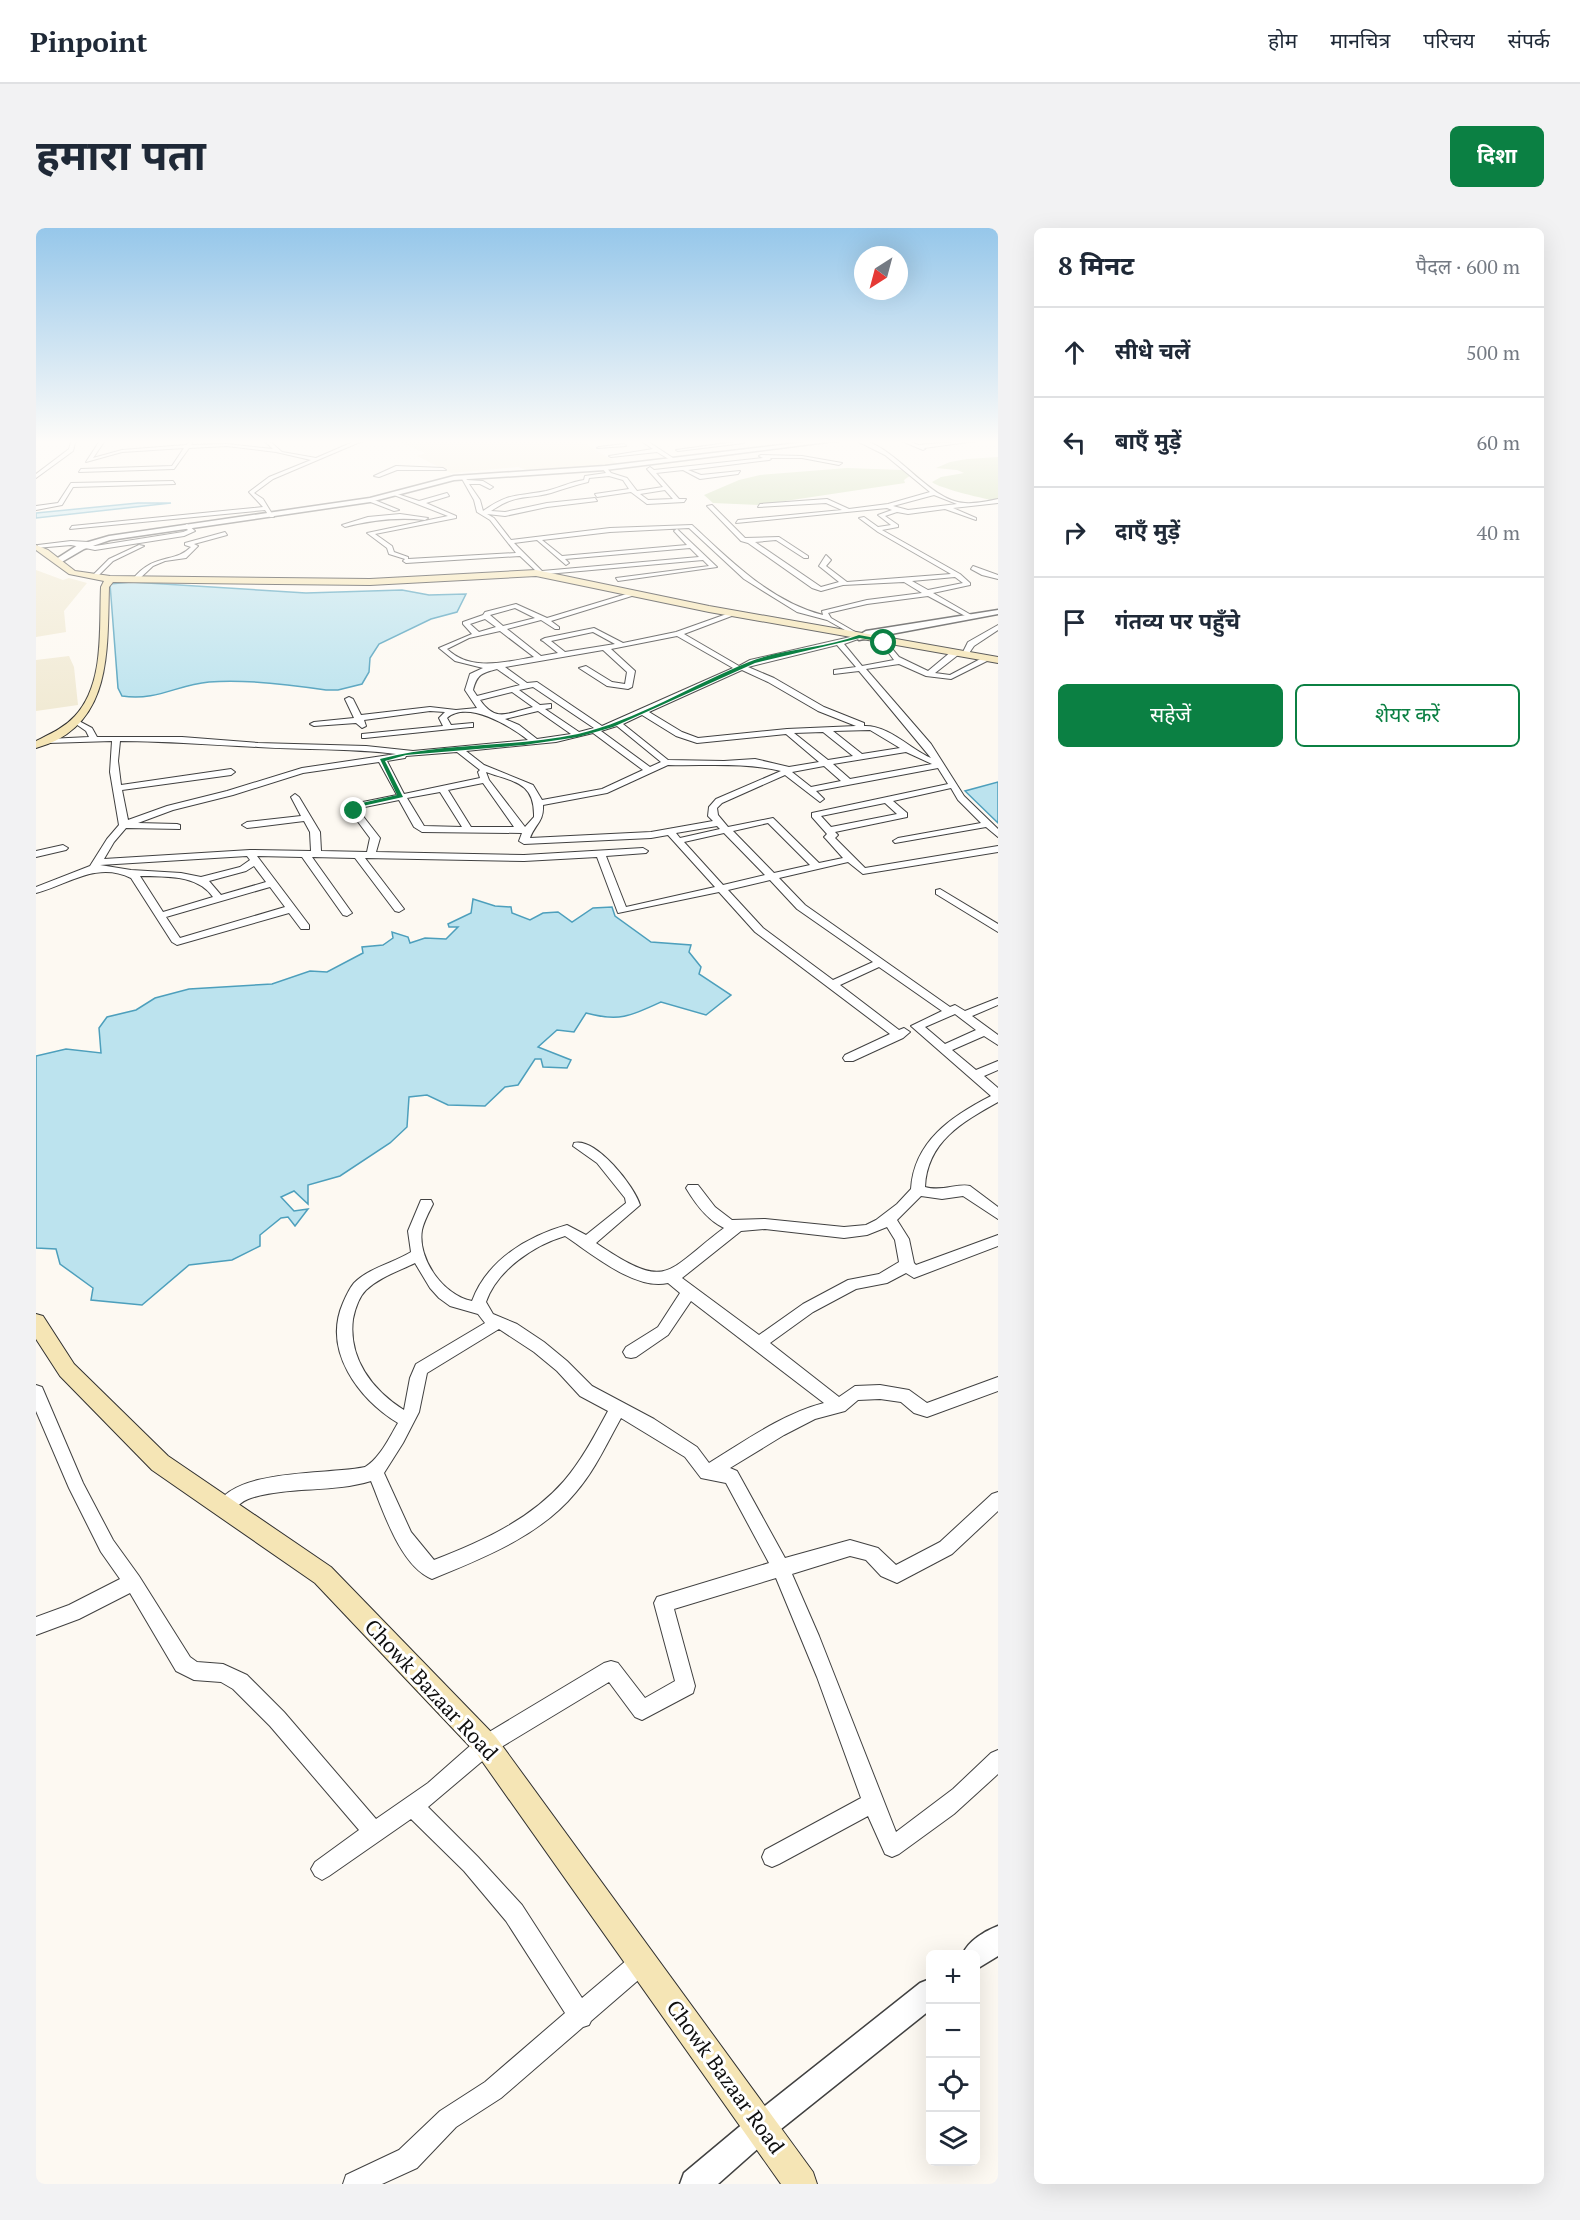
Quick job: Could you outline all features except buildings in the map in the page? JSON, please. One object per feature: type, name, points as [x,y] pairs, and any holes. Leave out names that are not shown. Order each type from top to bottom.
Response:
[{"type":"main road","points":[[37,547],[66,570],[110,579],[358,582],[538,573],[735,614],[993,659]]},
{"type":"main road","points":[[36,745],[53,739],[77,722],[93,701],[101,665],[105,587],[110,579]]},
{"type":"main road","name":"Chowk Bazaar Road","points":[[36,1322],[67,1370],[160,1463],[323,1575],[486,1745],[801,2184]]},
{"type":"street","points":[[57,561],[86,545],[157,530]]},
{"type":"street","points":[[37,547],[71,543],[95,549],[182,530]]},
{"type":"street","points":[[413,530],[373,536],[390,547],[394,556],[406,560],[522,554]]},
{"type":"street","points":[[501,530],[538,573],[704,558]]},
{"type":"street","points":[[509,542],[620,530]]},
{"type":"street","points":[[697,530],[746,578],[800,611],[829,619],[857,634]]},
{"type":"street","points":[[734,530],[743,540],[777,538]]},
{"type":"street","points":[[829,619],[825,612],[968,584],[879,530]]},
{"type":"street","points":[[618,579],[714,567],[676,531]]},
{"type":"street","points":[[769,533],[806,557]]},
{"type":"street","points":[[135,580],[142,570],[153,565],[177,563],[195,546],[187,544],[225,534]]},
{"type":"street","points":[[540,541],[561,558],[578,577],[577,580]]},
{"type":"street","points":[[652,541],[662,549]]},
{"type":"street","points":[[750,541],[814,587],[821,589],[846,589],[905,580],[957,576]]},
{"type":"street","points":[[94,577],[111,560],[131,549],[155,542]]},
{"type":"street","points":[[623,545],[642,563]]},
{"type":"street","points":[[561,558],[691,546]]},
{"type":"street","points":[[588,547],[595,555]]},
{"type":"street","points":[[481,549],[486,556]]},
{"type":"street","points":[[406,560],[465,550]]},
{"type":"street","points":[[826,557],[828,560],[822,566],[846,589],[846,607]]},
{"type":"street","points":[[406,560],[410,580]]},
{"type":"street","points":[[656,562],[668,574]]},
{"type":"street","points":[[973,568],[984,574],[998,577]]},
{"type":"street","points":[[905,580],[926,594],[971,616]]},
{"type":"street","points":[[526,686],[495,667],[467,663],[445,652],[443,648],[477,634],[544,619],[633,594]]},
{"type":"street","points":[[477,634],[465,623],[516,606],[557,628]]},
{"type":"street","points":[[96,865],[110,841],[124,825],[170,808],[318,768],[382,760],[406,754],[535,742],[578,735],[617,723],[753,662],[839,643],[857,634],[998,612]]},
{"type":"street","points":[[476,673],[538,657],[593,650],[678,634],[735,614]]},
{"type":"street","points":[[486,616],[502,627],[519,645],[538,657]]},
{"type":"street","points":[[929,674],[998,627]]},
{"type":"street","points":[[562,654],[544,641],[594,630],[622,645]]},
{"type":"street","points":[[678,634],[741,668],[771,680],[820,709],[880,731],[907,749],[941,765]]},
{"type":"street","points":[[570,635],[577,640]]},
{"type":"street","points":[[884,641],[898,662],[929,674],[951,677],[993,659]]},
{"type":"street","points":[[839,643],[928,746],[961,798],[998,834]]},
{"type":"street","points":[[585,645],[593,650]]},
{"type":"street","points":[[583,668],[609,684],[628,687],[631,670],[605,648]]},
{"type":"street","points":[[837,672],[898,662]]},
{"type":"street","points":[[467,663],[476,673]]},
{"type":"street","points":[[476,673],[469,690],[481,707],[481,711]]},
{"type":"street","points":[[474,699],[534,684],[561,702],[649,771]]},
{"type":"street","points":[[513,689],[578,735]]},
{"type":"street","points":[[349,699],[365,736],[366,748]]},
{"type":"street","points":[[499,718],[561,702]]},
{"type":"street","points":[[314,724],[359,719],[428,706],[451,711],[481,711],[516,727],[535,742]]},
{"type":"street","points":[[448,728],[443,718],[451,711]]},
{"type":"street","points":[[642,712],[679,734],[697,741],[787,731],[871,729]]},
{"type":"street","points":[[77,722],[89,730],[94,739]]},
{"type":"street","points":[[617,723],[666,762]]},
{"type":"street","points":[[365,736],[470,724]]},
{"type":"street","points":[[825,729],[860,757]]},
{"type":"street","points":[[787,731],[848,782]]},
{"type":"street","points":[[53,739],[182,739],[306,747],[366,748],[406,754]]},
{"type":"street","points":[[116,740],[112,760],[124,825]]},
{"type":"street","points":[[306,747],[318,768]]},
{"type":"street","points":[[907,749],[787,770],[719,801],[713,807],[713,816],[801,907],[950,1012]]},
{"type":"street","points":[[382,760],[417,825],[422,829],[524,830],[538,817],[538,803],[533,790],[526,784],[480,767],[459,750]]},
{"type":"street","points":[[538,803],[555,802],[576,795],[604,791],[666,762],[724,764],[754,762],[787,770],[820,799]]},
{"type":"street","points":[[810,790],[941,765]]},
{"type":"street","points":[[480,767],[485,780],[524,830],[524,858]]},
{"type":"street","points":[[118,788],[231,772]]},
{"type":"street","points":[[371,855],[375,838],[353,809],[362,804],[485,780]]},
{"type":"street","points":[[954,785],[815,815],[830,830],[833,835],[829,837],[863,871],[998,849]]},
{"type":"street","points":[[442,788],[469,830]]},
{"type":"street","points":[[295,798],[315,832],[310,854],[347,913]]},
{"type":"street","points":[[830,830],[904,815],[886,799]]},
{"type":"street","points":[[248,825],[306,818]]},
{"type":"street","points":[[524,841],[670,832],[770,820],[817,867]]},
{"type":"street","points":[[897,841],[988,824]]},
{"type":"street","points":[[124,825],[177,826]]},
{"type":"street","points":[[678,841],[722,826]]},
{"type":"street","points":[[670,832],[759,930],[899,1035]]},
{"type":"street","points":[[36,854],[63,848]]},
{"type":"street","points":[[36,890],[96,865],[310,854],[524,858],[643,851]]},
{"type":"street","points":[[601,854],[622,911],[723,890],[850,859]]},
{"type":"street","points":[[357,855],[399,909]]},
{"type":"street","points":[[201,880],[243,869],[253,857]]},
{"type":"street","points":[[253,857],[305,927]]},
{"type":"street","points":[[96,865],[131,873],[181,876],[201,880],[209,885],[219,899]]},
{"type":"street","points":[[131,873],[138,879],[177,942],[291,909]]},
{"type":"street","points":[[160,916],[272,883]]},
{"type":"street","points":[[940,892],[998,929]]},
{"type":"street","points":[[834,984],[880,963]]},
{"type":"street","points":[[964,1015],[998,1001]]},
{"type":"street","points":[[849,1058],[955,1009],[998,1041]]},
{"type":"street","points":[[693,1188],[703,1204],[725,1223],[738,1226],[764,1224],[852,1233],[870,1230],[888,1217],[910,1200],[918,1190],[919,1166],[927,1151],[944,1132],[998,1096],[916,1026]]},
{"type":"street","points":[[944,1049],[985,1031]]},
{"type":"street","points":[[974,1076],[998,1065]]},
{"type":"street","points":[[579,1146],[602,1160],[631,1197],[633,1205],[586,1243]]},
{"type":"street","points":[[918,1190],[930,1195],[946,1196],[965,1190],[998,1214]]},
{"type":"street","points":[[426,1204],[414,1232],[421,1264],[438,1287],[456,1302],[471,1308],[481,1308]]},
{"type":"street","points":[[888,1217],[902,1239],[906,1265],[914,1272],[998,1240]]},
{"type":"street","points":[[738,1226],[728,1231],[675,1275],[657,1277],[626,1268],[567,1230],[545,1237],[505,1264],[480,1293],[479,1302],[488,1317],[539,1347],[562,1366],[586,1391],[648,1424],[691,1452],[707,1473],[730,1476],[757,1518],[781,1569],[822,1665],[873,1803],[892,1847],[973,1788],[998,1761]]},
{"type":"street","points":[[406,1420],[381,1404],[368,1391],[352,1368],[345,1340],[345,1324],[355,1293],[365,1283],[418,1255]]},
{"type":"street","points":[[758,1344],[808,1308],[853,1284],[882,1279],[906,1265]]},
{"type":"street","points":[[670,1276],[796,1371],[838,1406]]},
{"type":"street","points":[[631,1352],[663,1331],[689,1292]]},
{"type":"street","points":[[224,1508],[234,1496],[251,1491],[312,1480],[362,1476],[375,1472],[414,1407],[418,1374],[421,1369],[499,1322]]},
{"type":"street","points":[[707,1473],[778,1430],[812,1413],[838,1406],[855,1393],[880,1392],[903,1395],[914,1401],[920,1408],[927,1410],[998,1384]]},
{"type":"street","points":[[36,1392],[78,1488],[107,1546],[133,1582],[183,1664],[194,1671],[223,1673],[240,1683],[277,1719],[375,1833]]},
{"type":"street","points":[[375,1472],[407,1540],[423,1563],[432,1570],[474,1554],[513,1533],[549,1506],[569,1488],[589,1460],[618,1409]]},
{"type":"street","points":[[322,1869],[414,1807],[486,1745],[611,1670],[642,1710],[686,1686],[663,1603],[835,1552],[861,1549],[874,1554],[887,1570],[897,1574],[945,1548],[998,1500]]},
{"type":"street","points":[[36,1626],[73,1613],[133,1582]]},
{"type":"street","points":[[772,1857],[873,1803]]},
{"type":"street","points":[[414,1807],[471,1864],[514,1913],[581,2017]]},
{"type":"street","points":[[980,1953],[998,1939]]},
{"type":"street","points":[[355,2184],[408,2159],[448,2120],[493,2090],[581,2017],[642,1962]]},
{"type":"street","points":[[695,2184],[761,2127],[926,1996]]},
{"type":"shaded area","points":[[36,570],[63,580],[69,578],[87,583],[64,611],[66,632],[36,637]]},
{"type":"shaded area","points":[[69,656],[74,667],[78,705],[36,711],[36,660]]},
{"type":"water","points":[[131,582],[306,593],[402,590],[429,595],[466,594],[457,612],[431,619],[379,644],[370,658],[369,672],[362,684],[338,690],[326,690],[283,684],[222,681],[187,686],[157,695],[135,697],[122,696],[118,688],[110,584]]},
{"type":"water","points":[[998,782],[998,823],[965,791]]},
{"type":"water","points":[[473,899],[495,906],[511,907],[512,913],[530,920],[543,913],[558,912],[572,922],[593,908],[612,907],[615,916],[651,942],[691,945],[689,952],[701,967],[699,974],[731,995],[706,1015],[661,1002],[625,1016],[607,1017],[586,1013],[574,1032],[557,1030],[538,1047],[571,1060],[567,1068],[543,1067],[541,1059],[535,1059],[518,1085],[505,1087],[485,1106],[448,1105],[427,1095],[409,1097],[407,1127],[390,1143],[340,1176],[308,1185],[308,1204],[294,1191],[281,1197],[294,1211],[308,1209],[295,1226],[288,1217],[281,1218],[260,1235],[260,1246],[232,1260],[189,1265],[142,1305],[91,1300],[93,1288],[60,1264],[56,1249],[36,1248],[36,1056],[66,1049],[101,1053],[99,1028],[107,1017],[136,1010],[155,998],[189,989],[272,984],[310,971],[327,972],[363,953],[362,947],[383,945],[393,938],[392,932],[408,937],[410,943],[425,938],[446,939],[458,927],[449,927],[448,924],[471,913]]},
{"type":"route","points":[[354,811],[356,806],[401,796],[382,760],[398,758],[406,754],[524,744],[578,735],[611,726],[753,662],[859,637],[884,641],[884,643]]}]
